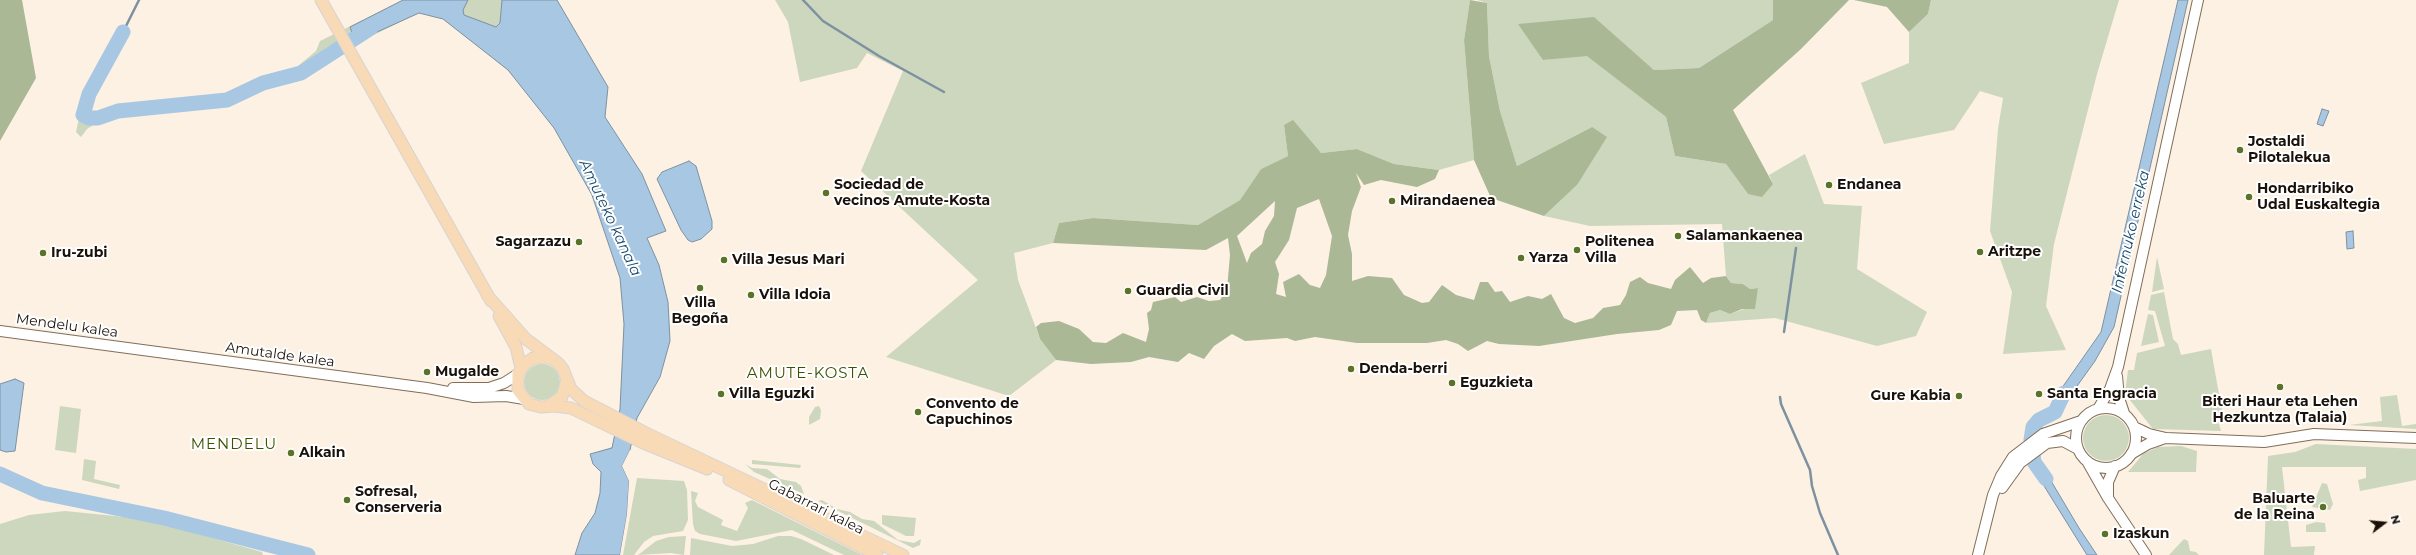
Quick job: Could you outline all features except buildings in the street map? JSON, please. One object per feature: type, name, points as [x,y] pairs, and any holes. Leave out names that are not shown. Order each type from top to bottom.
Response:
[{"type":"main road","points":[[321,0],[516,347],[519,371],[518,390],[524,399],[535,406],[571,408],[599,415],[646,438],[903,555]]},
{"type":"main road","points":[[1978,555],[1993,495],[2008,465],[2049,437],[2081,421],[2098,409],[2110,389],[2118,367],[2198,0]]},
{"type":"main road","points":[[487,295],[526,339],[563,369],[567,380],[579,397],[599,415]]},
{"type":"main road","name":"Mendelu kalea","points":[[0,331],[130,348]]},
{"type":"main road","name":"Amutalde kalea","points":[[130,348],[427,388],[474,397],[506,396],[524,399]]},
{"type":"main road","points":[[519,371],[533,358],[552,359]]},
{"type":"main road","points":[[2118,367],[2117,391],[2124,413],[2134,427],[2136,442],[2131,454]]},
{"type":"main road","name":"Amutalde kalea","points":[[427,388],[489,388],[504,383],[519,371]]},
{"type":"main road","points":[[548,406],[562,397],[567,380]]},
{"type":"main road","points":[[2098,409],[2114,408],[2124,413]]},
{"type":"main road","points":[[2078,449],[2076,434],[2081,421]]},
{"type":"main road","points":[[2134,427],[2149,434],[2166,438],[2264,442],[2314,434],[2416,438]]},
{"type":"main road","points":[[2049,437],[2063,441],[2078,449],[2108,498],[2146,555]]},
{"type":"main road","name":"Gabarrari kalea","points":[[646,438],[876,555]]},
{"type":"main road","points":[[2086,460],[2098,466],[2115,466],[2124,462],[2131,454],[2148,444],[2166,438]]},
{"type":"main road","points":[[1982,555],[1997,497],[2023,455]]},
{"type":"main road","points":[[2108,498],[2108,482],[2115,466]]},
{"type":"green space","points":[[0,0],[22,0],[36,78],[0,141]]},
{"type":"green space","points":[[403,0],[502,0],[500,23],[578,157],[590,192],[554,128],[508,70],[443,19],[419,13],[334,54],[306,75],[291,81],[267,87],[226,105],[131,111],[107,117],[87,129],[81,137],[76,132],[82,104],[95,78],[98,81],[89,111],[98,114],[123,107],[161,106],[230,93],[259,77],[292,71],[316,51],[320,41]]},
{"type":"green space","points":[[775,0],[1470,0],[1464,40],[1474,160],[1439,170],[1394,164],[1357,149],[1321,153],[1284,125],[1288,156],[1261,169],[1240,200],[1198,225],[1093,218],[1059,223],[1053,243],[1014,253],[1018,280],[1040,339],[1056,360],[1009,396],[886,357],[978,280],[861,171],[903,71],[867,53],[857,68],[800,82],[788,22]]},
{"type":"green space","points":[[1470,0],[1487,3],[1489,56],[1500,111],[1517,166],[1592,127],[1607,137],[1577,185],[1544,216],[1491,198],[1474,160],[1464,40]]},
{"type":"green space","points":[[1477,0],[1773,0],[1773,20],[1699,68],[1654,70],[1593,17],[1543,60],[1587,55],[1666,117],[1675,156],[1726,164],[1748,194],[1773,184],[1769,175],[1805,154],[1824,204],[1862,206],[1857,269],[1927,312],[1916,336],[1877,346],[1775,318],[1706,323],[1710,313],[1720,310],[1730,314],[1744,309],[1754,309],[1758,288],[1750,289],[1743,284],[1731,283],[1726,276],[1722,224],[1590,226],[1544,216],[1577,185],[1592,127],[1517,166],[1500,111],[1489,56],[1487,3]]},
{"type":"green space","points":[[1773,0],[1849,0],[1801,49],[1733,110],[1773,184],[1762,197],[1748,194],[1726,164],[1675,156],[1666,117],[1587,56],[1543,60],[1518,24],[1594,17],[1654,70],[1699,68],[1773,20]]},
{"type":"green space","points":[[1854,0],[1931,0],[1928,14],[1909,32],[1887,7]]},
{"type":"green space","points":[[1931,0],[2119,0],[2097,74],[2054,244],[2046,306],[2066,350],[2003,354],[2012,292],[1990,231],[1998,129],[2003,98],[1980,91],[1954,130],[1884,144],[1861,83],[1909,63],[1909,32],[1928,14]]},
{"type":"green space","points":[[1293,120],[1321,153],[1357,149],[1394,164],[1439,170],[1435,179],[1417,187],[1381,180],[1364,185],[1356,173],[1361,187],[1352,211],[1348,235],[1352,254],[1352,281],[1368,276],[1392,278],[1404,295],[1422,303],[1429,302],[1442,285],[1456,295],[1474,300],[1480,282],[1488,282],[1495,292],[1502,291],[1510,302],[1528,296],[1542,299],[1551,294],[1564,318],[1575,323],[1593,318],[1603,308],[1620,305],[1626,295],[1630,282],[1640,277],[1648,283],[1671,289],[1675,280],[1690,267],[1703,283],[1711,278],[1726,276],[1731,283],[1743,284],[1750,289],[1758,288],[1755,309],[1742,309],[1730,314],[1720,310],[1710,313],[1706,323],[1701,320],[1697,310],[1677,311],[1671,325],[1659,330],[1617,334],[1539,346],[1499,344],[1487,341],[1468,351],[1458,344],[1446,340],[1427,343],[1357,343],[1315,337],[1295,341],[1287,338],[1245,341],[1232,334],[1214,346],[1204,359],[1189,353],[1178,362],[1149,357],[1131,362],[1091,364],[1056,360],[1040,339],[1036,327],[1041,323],[1059,321],[1079,329],[1093,342],[1106,343],[1123,333],[1146,342],[1149,329],[1147,313],[1151,310],[1153,302],[1175,297],[1181,302],[1197,297],[1209,301],[1220,300],[1227,289],[1230,255],[1228,238],[1206,250],[1053,243],[1059,223],[1093,218],[1198,225],[1240,200],[1261,169],[1288,156],[1284,125]],"holes":[[[1319,199],[1332,236],[1326,275],[1320,288],[1310,285],[1299,274],[1283,282],[1286,297],[1276,294],[1279,274],[1275,262],[1289,240],[1297,208]],[[1275,201],[1274,216],[1265,231],[1262,244],[1251,253],[1247,263],[1237,236]]]},
{"type":"green space","points":[[590,192],[592,195],[605,234]]},
{"type":"green space","points":[[605,234],[639,330],[613,449],[590,454],[612,447],[620,409],[624,324],[620,278]]},
{"type":"green space","points":[[2157,257],[2164,289],[2152,292]]},
{"type":"green space","points":[[2164,292],[2173,339],[2178,344],[2181,355],[2211,349],[2223,417],[2218,420],[2221,431],[2153,429],[2125,394],[2128,370],[2134,370],[2137,353],[2165,346],[2155,311],[2148,310],[2151,295]]},
{"type":"green space","points":[[2148,314],[2153,315],[2159,342],[2141,346]]},
{"type":"green space","points":[[546,364],[555,369],[559,375],[559,389],[555,395],[546,400],[538,400],[529,395],[525,389],[524,378],[529,369],[535,365]]},
{"type":"green space","points":[[2397,395],[2402,426],[2416,424],[2416,429],[2349,425],[2382,421],[2380,397]]},
{"type":"green space","points":[[60,406],[81,409],[76,453],[55,450]]},
{"type":"green space","points":[[819,406],[821,410],[820,419],[809,425],[809,417],[815,407]]},
{"type":"green space","points":[[2106,415],[2119,419],[2125,425],[2129,438],[2125,451],[2119,457],[2106,461],[2093,457],[2087,451],[2083,438],[2087,425],[2093,419]]},
{"type":"green space","points":[[2316,444],[2416,449],[2416,480],[2360,491],[2358,480],[2366,478],[2366,467],[2282,467],[2291,547],[2315,546],[2314,555],[2264,555],[2268,456],[2295,452]]},
{"type":"green space","points":[[2181,446],[2197,451],[2196,472],[2128,472],[2143,454],[2158,447]]},
{"type":"green space","points":[[84,459],[96,461],[94,479],[120,485],[119,489],[82,480]]},
{"type":"green space","points":[[752,460],[801,465],[800,468],[752,464]]},
{"type":"green space","points":[[745,464],[752,468],[767,469],[780,479],[796,482],[801,486],[804,494],[754,472]]},
{"type":"green space","points":[[637,478],[684,481],[687,490],[688,520],[683,531],[653,536],[644,542],[634,555],[623,555]]},
{"type":"green space","points":[[2322,483],[2327,484],[2333,504],[2330,510],[2312,507]]},
{"type":"green space","points":[[691,491],[698,493],[695,501],[698,507],[723,520],[721,525],[737,531],[748,508],[745,503],[752,500],[862,555],[844,555],[792,530],[736,541],[700,534],[695,531],[693,524]]},
{"type":"green space","points":[[822,500],[837,509],[850,512],[862,519],[874,521],[898,540],[914,543],[921,539],[920,545],[913,548],[818,501]]},
{"type":"green space","points":[[65,511],[145,519],[262,552],[263,555],[0,555],[0,524],[29,515]]},
{"type":"green space","points":[[882,515],[916,518],[914,536],[906,536],[882,524]]},
{"type":"green space","points":[[2316,522],[2325,523],[2326,532],[2306,532],[2306,525]]},
{"type":"green space","points":[[686,536],[684,555],[671,553],[638,555],[656,541],[669,537]]},
{"type":"green space","points":[[778,536],[791,536],[801,539],[834,555],[690,555],[691,538],[732,546],[753,544]]},
{"type":"green space","points":[[2184,539],[2188,541],[2190,551],[2196,552],[2199,555],[2169,555]]},
{"type":"water","name":"Amuteko kanala","points":[[403,0],[468,0],[463,10],[464,15],[496,27],[500,23],[502,0],[557,0],[608,87],[605,117],[642,174],[666,231],[647,238],[659,265],[668,302],[670,341],[660,377],[637,418],[630,450],[622,466],[629,481],[627,514],[620,555],[575,555],[582,533],[595,513],[600,493],[601,472],[593,464],[590,454],[612,448],[620,409],[624,324],[620,278],[592,195],[554,128],[508,70],[443,19],[419,13],[355,42],[350,27]]},
{"type":"water","points":[[2178,0],[2188,0],[2114,327],[2095,361],[2057,414],[2054,409],[2059,392],[2101,332]]},
{"type":"water","points":[[2322,109],[2329,111],[2323,126],[2317,124]]},
{"type":"water","points":[[689,161],[696,166],[712,221],[712,229],[701,239],[692,242],[688,240],[681,230],[657,179],[662,172]]},
{"type":"water","points":[[2353,231],[2354,248],[2347,249],[2346,232]]},
{"type":"water","points":[[15,379],[24,383],[15,451],[6,452],[0,450],[0,384]]},
{"type":"water","points":[[2038,459],[2097,555],[2087,555],[2031,465]]},
{"type":"pier","points":[[630,450],[632,451],[624,466],[631,481],[629,514],[622,555],[620,555],[627,514],[629,481],[622,466]]},
{"type":"waterway","points":[[123,32],[139,0]]},
{"type":"waterway","points":[[803,0],[823,21],[879,56],[944,92]]},
{"type":"waterway","points":[[123,32],[89,94],[83,115],[89,118],[98,118],[118,111],[227,100],[263,83],[301,73],[371,28]]},
{"type":"waterway","points":[[1784,332],[1796,248]]},
{"type":"waterway","name":"Infernuko erreka","points":[[2046,479],[2034,462],[2031,440],[2033,427],[2039,420],[2055,412],[2064,393]]},
{"type":"waterway","points":[[1780,397],[1781,404],[1810,470],[1812,486],[1820,513],[1838,555]]},
{"type":"waterway","points":[[0,474],[42,493],[164,518],[308,555]]},
{"type":"place","name":"Jostaldi Pilotalekua","points":[[2240,150]]},
{"type":"place","name":"Endanea","points":[[1829,185]]},
{"type":"place","name":"Sociedad de vecinos Amute-Kosta","points":[[826,193]]},
{"type":"place","name":"Hondarribiko Udal Euskaltegia","points":[[2249,197]]},
{"type":"place","name":"Mirandaenea","points":[[1392,201]]},
{"type":"place","name":"Salamankaenea","points":[[1678,236]]},
{"type":"place","name":"Sagarzazu","points":[[579,242]]},
{"type":"place","name":"Politenea Villa","points":[[1577,250]]},
{"type":"place","name":"Aritzpe","points":[[1980,252]]},
{"type":"place","name":"Iru-zubi","points":[[43,253]]},
{"type":"place","name":"Yarza","points":[[1521,258]]},
{"type":"place","name":"Villa Jesus Mari","points":[[724,260]]},
{"type":"place","name":"Villa Begoña","points":[[700,288]]},
{"type":"place","name":"Guardia Civil","points":[[1128,291]]},
{"type":"place","name":"Villa Idoia","points":[[751,295]]},
{"type":"place","name":"Denda-berri","points":[[1351,369]]},
{"type":"place","name":"Mugalde","points":[[427,372]]},
{"type":"place","name":"Eguzkieta","points":[[1452,383]]},
{"type":"place","name":"Biteri Haur eta Lehen Hezkuntza (Talaia)","points":[[2280,387]]},
{"type":"place","name":"Villa Eguzki","points":[[721,394]]},
{"type":"place","name":"Santa Engracia","points":[[2039,394]]},
{"type":"place","name":"Gure Kabia","points":[[1959,396]]},
{"type":"place","name":"Convento de Capuchinos","points":[[918,412]]},
{"type":"place","name":"Alkain","points":[[291,453]]},
{"type":"place","name":"Sofresal, Conserveria","points":[[347,500]]},
{"type":"place","name":"Baluarte de la Reina","points":[[2323,507]]},
{"type":"place","name":"Izaskun","points":[[2105,534]]},
{"type":"district","name":"AMUTE-KOSTA","points":[[808,374]]},
{"type":"district","name":"MENDELU","points":[[234,445]]}]
